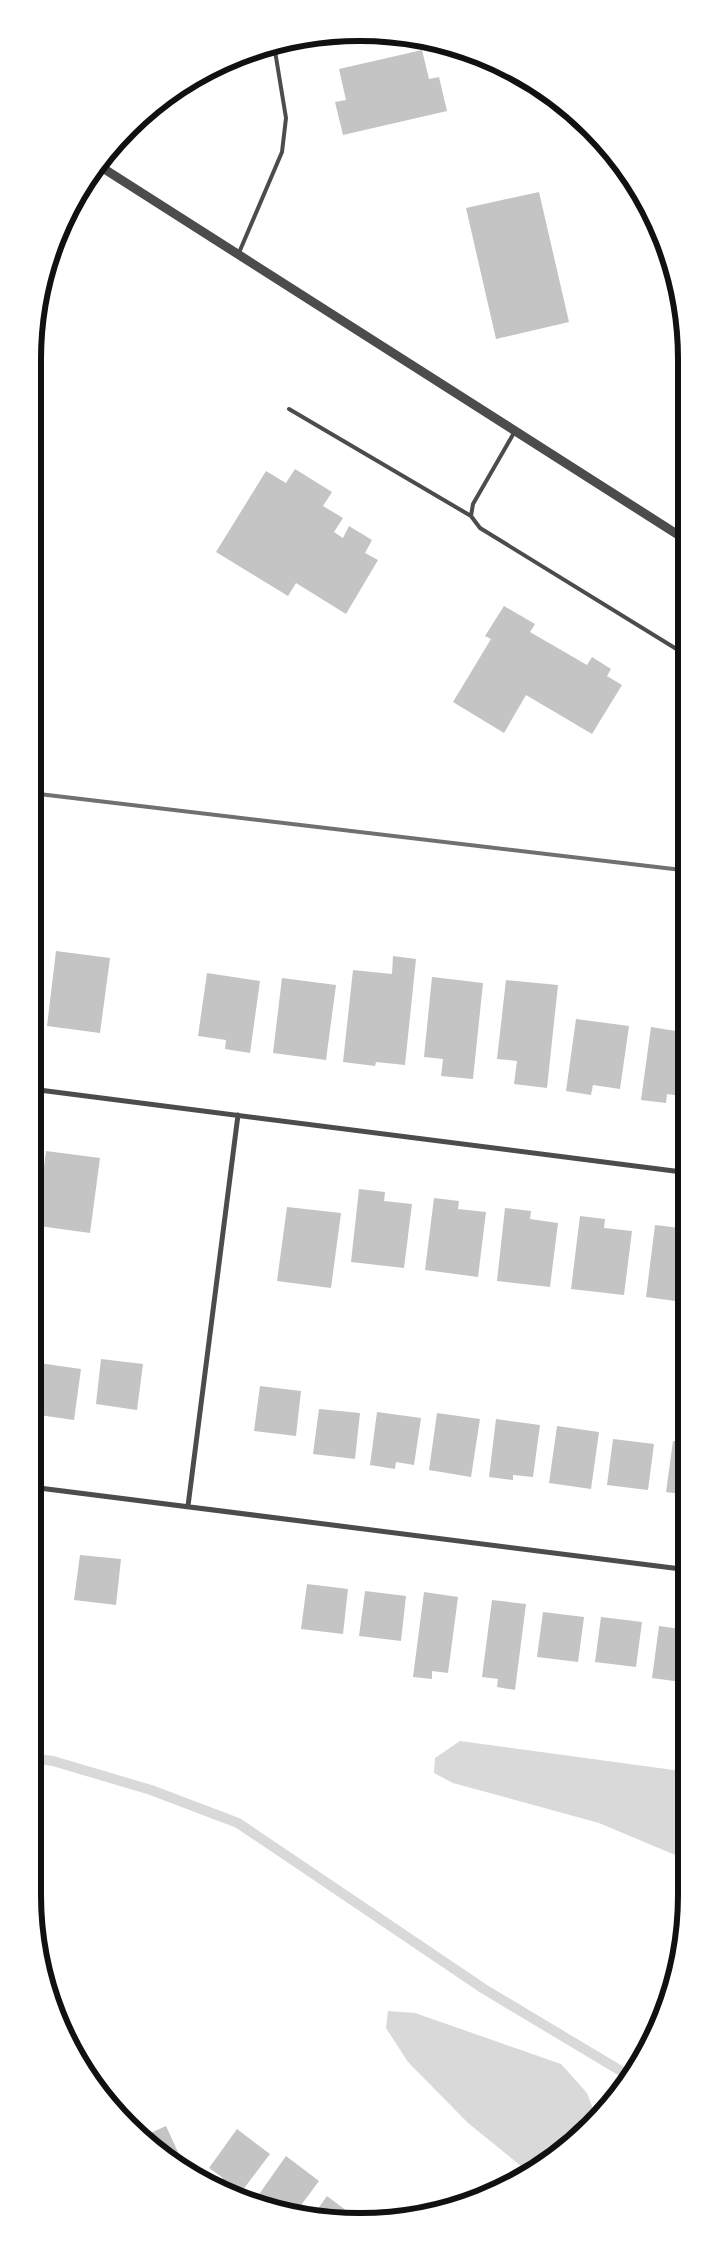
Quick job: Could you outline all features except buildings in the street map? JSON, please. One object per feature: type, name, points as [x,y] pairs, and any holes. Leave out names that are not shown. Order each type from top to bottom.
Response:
[{"type":"street","points":[[105,169],[678,535]]},
{"type":"street","points":[[41,1090],[678,1171]]},
{"type":"street","points":[[188,1506],[238,1115]]},
{"type":"street","points":[[41,1488],[678,1569]]},
{"type":"lane","points":[[238,255],[282,152],[286,118],[275,53]]},
{"type":"lane","points":[[289,409],[471,516],[480,528],[678,650]]},
{"type":"lane","points":[[471,516],[473,504],[515,431]]},
{"type":"shaded area","points":[[460,1741],[678,1771],[678,1856],[599,1823],[453,1783],[434,1773],[435,1758]]},
{"type":"shaded area","points":[[388,2011],[415,2013],[561,2064],[587,2093],[594,2110],[553,2147],[523,2167],[468,2123],[408,2062],[386,2028]]},
{"type":"waterway","points":[[41,1759],[53,1761],[151,1790],[238,1823],[484,1989],[623,2072]]},
{"type":"railway","points":[[41,794],[678,870]]}]
